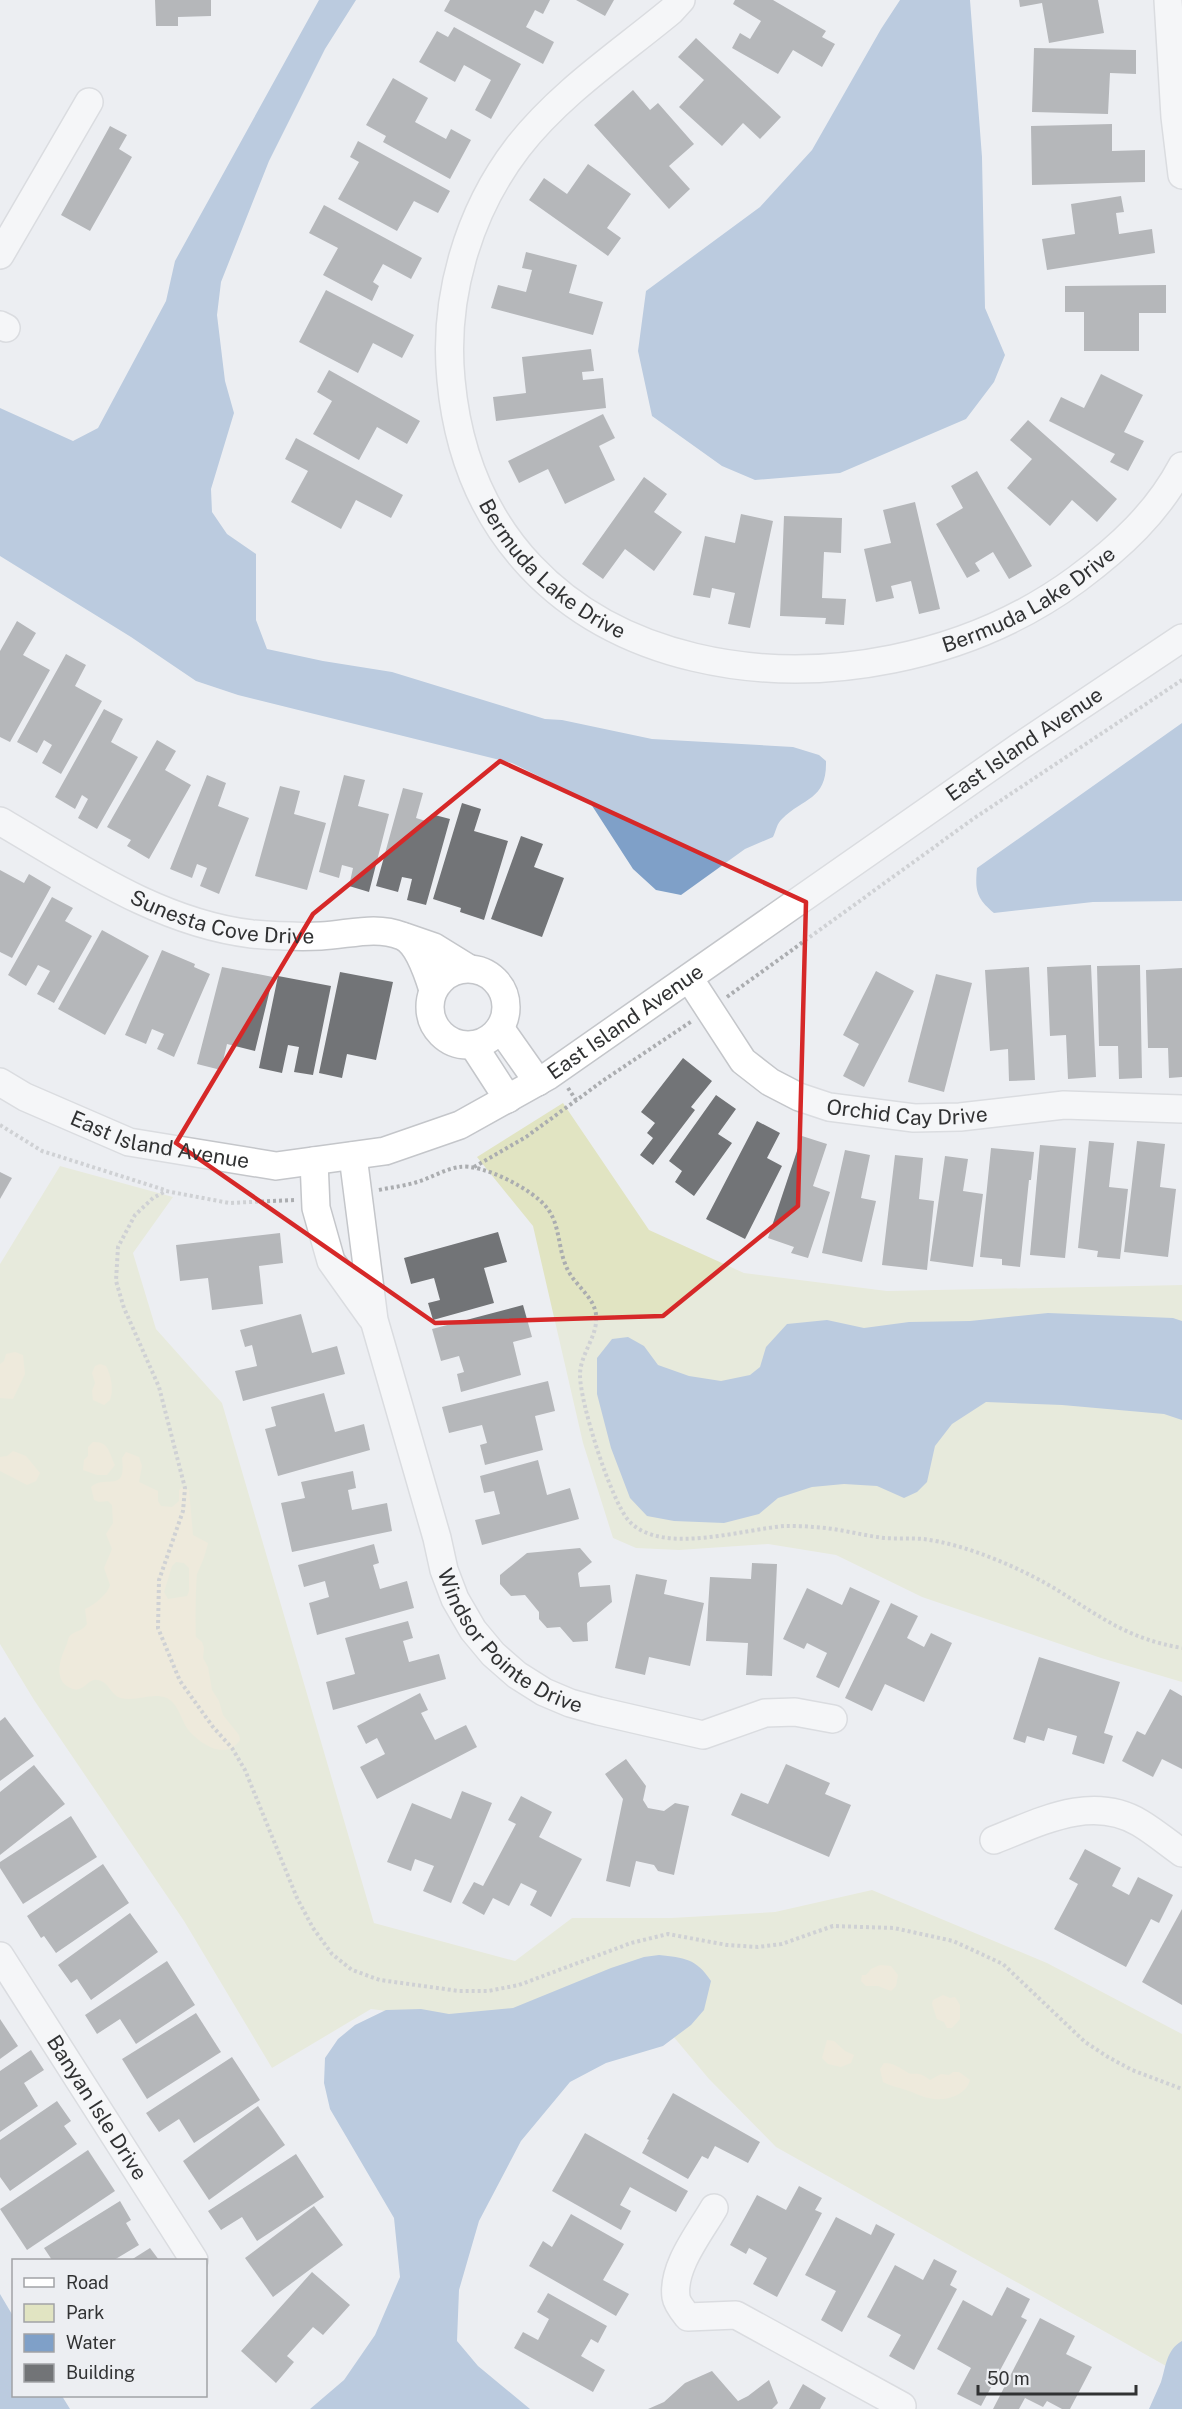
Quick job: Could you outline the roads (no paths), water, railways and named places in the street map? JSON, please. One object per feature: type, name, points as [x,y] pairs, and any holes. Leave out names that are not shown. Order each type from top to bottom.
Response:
[{"type":"street","name":"Bermuda Lake Drive","points":[[681,0],[671,11],[556,105],[528,134],[491,189],[468,240],[459,269],[451,314],[449,360],[453,406],[464,450],[475,482],[492,516],[513,547],[538,576],[567,600],[598,621],[632,638],[674,651],[746,665],[801,668],[837,667],[892,659],[945,645],[996,626],[1060,591],[1126,540],[1151,514],[1182,466]]},
{"type":"street","points":[[1168,0],[1175,117],[1182,175]]},
{"type":"street","points":[[0,255],[89,102]]},
{"type":"street","name":"East Island Avenue","points":[[0,1082],[25,1097],[129,1142],[276,1166],[385,1151],[460,1125],[538,1082],[1019,747],[1182,638]]},
{"type":"street","name":"Sunesta Cove Drive","points":[[0,821],[115,887],[180,917],[251,934],[322,936],[372,930],[389,932],[434,947],[468,968]]},
{"type":"street","points":[[405,938],[425,965],[433,990]]},
{"type":"street","points":[[468,968],[486,972],[502,987],[506,1000],[506,1013],[500,1028],[492,1038],[473,1045],[459,1045],[447,1040],[435,1027],[430,1015],[429,1003],[433,990],[441,979],[455,970],[468,968]]},
{"type":"street","name":"Orchid Cay Drive","points":[[689,978],[742,1060],[780,1087],[799,1097],[829,1107],[914,1118],[960,1117],[1064,1105],[1182,1109]]},
{"type":"street","points":[[500,1028],[538,1082]]},
{"type":"street","points":[[473,1045],[508,1099]]},
{"type":"street","name":"Windsor Pointe Drive","points":[[353,1156],[374,1320],[444,1569],[455,1599],[473,1630],[493,1654],[517,1675],[544,1692],[570,1704],[702,1735],[765,1713],[795,1712],[833,1719]]},
{"type":"street","name":"Windsor Pointe Drive","points":[[314,1161],[316,1208],[331,1261],[374,1320]]},
{"type":"street","points":[[993,1840],[1062,1813],[1090,1810],[1118,1814],[1139,1822],[1182,1853]]},
{"type":"street","name":"Banyan Isle Drive","points":[[0,1956],[193,2259]]},
{"type":"street","points":[[714,2208],[683,2262],[676,2283],[676,2300],[688,2318],[736,2315],[902,2406],[900,2409]]},
{"type":"water","points":[[319,0],[356,0],[325,49],[269,161],[221,282],[217,315],[225,381],[234,413],[211,489],[212,512],[227,534],[256,554],[256,620],[267,649],[392,672],[545,719],[562,720],[652,739],[793,747],[819,755],[826,761],[823,783],[818,791],[780,821],[773,837],[745,849],[681,895],[656,890],[633,869],[589,801],[512,763],[238,695],[196,681],[131,637],[0,556],[0,408],[73,441],[98,428],[166,301],[175,261]]},
{"type":"water","points":[[900,0],[970,0],[982,157],[985,308],[1005,355],[994,382],[966,419],[840,473],[755,480],[722,466],[652,416],[638,351],[646,291],[760,207],[812,150]]},
{"type":"water","points":[[1182,723],[1182,901],[1093,902],[994,913],[988,908],[978,893],[977,868]]},
{"type":"water","points":[[1048,1313],[1173,1318],[1182,1321],[1182,1420],[1164,1414],[1062,1405],[986,1402],[952,1424],[935,1446],[927,1482],[917,1492],[904,1498],[877,1486],[844,1484],[812,1487],[778,1498],[759,1514],[724,1523],[674,1521],[647,1516],[630,1498],[611,1448],[597,1394],[597,1358],[612,1339],[628,1337],[644,1346],[658,1365],[689,1376],[721,1381],[750,1375],[760,1367],[766,1347],[787,1324],[827,1320],[864,1328],[909,1322],[970,1321]]},
{"type":"water","points":[[659,1955],[689,1960],[705,1973],[711,1981],[704,2010],[691,2025],[663,2046],[606,2063],[570,2082],[521,2141],[479,2221],[459,2290],[457,2341],[478,2366],[530,2409],[310,2409],[344,2380],[375,2335],[400,2277],[394,2218],[330,2109],[324,2083],[325,2058],[338,2039],[355,2025],[386,2010],[421,2009],[449,2014],[513,2008],[611,1968],[644,1957]]},
{"type":"water","points":[[0,2294],[12,2314],[12,2397],[63,2397],[70,2409],[0,2409]]},
{"type":"water","points":[[1182,2341],[1182,2409],[1149,2409],[1170,2354]]}]
